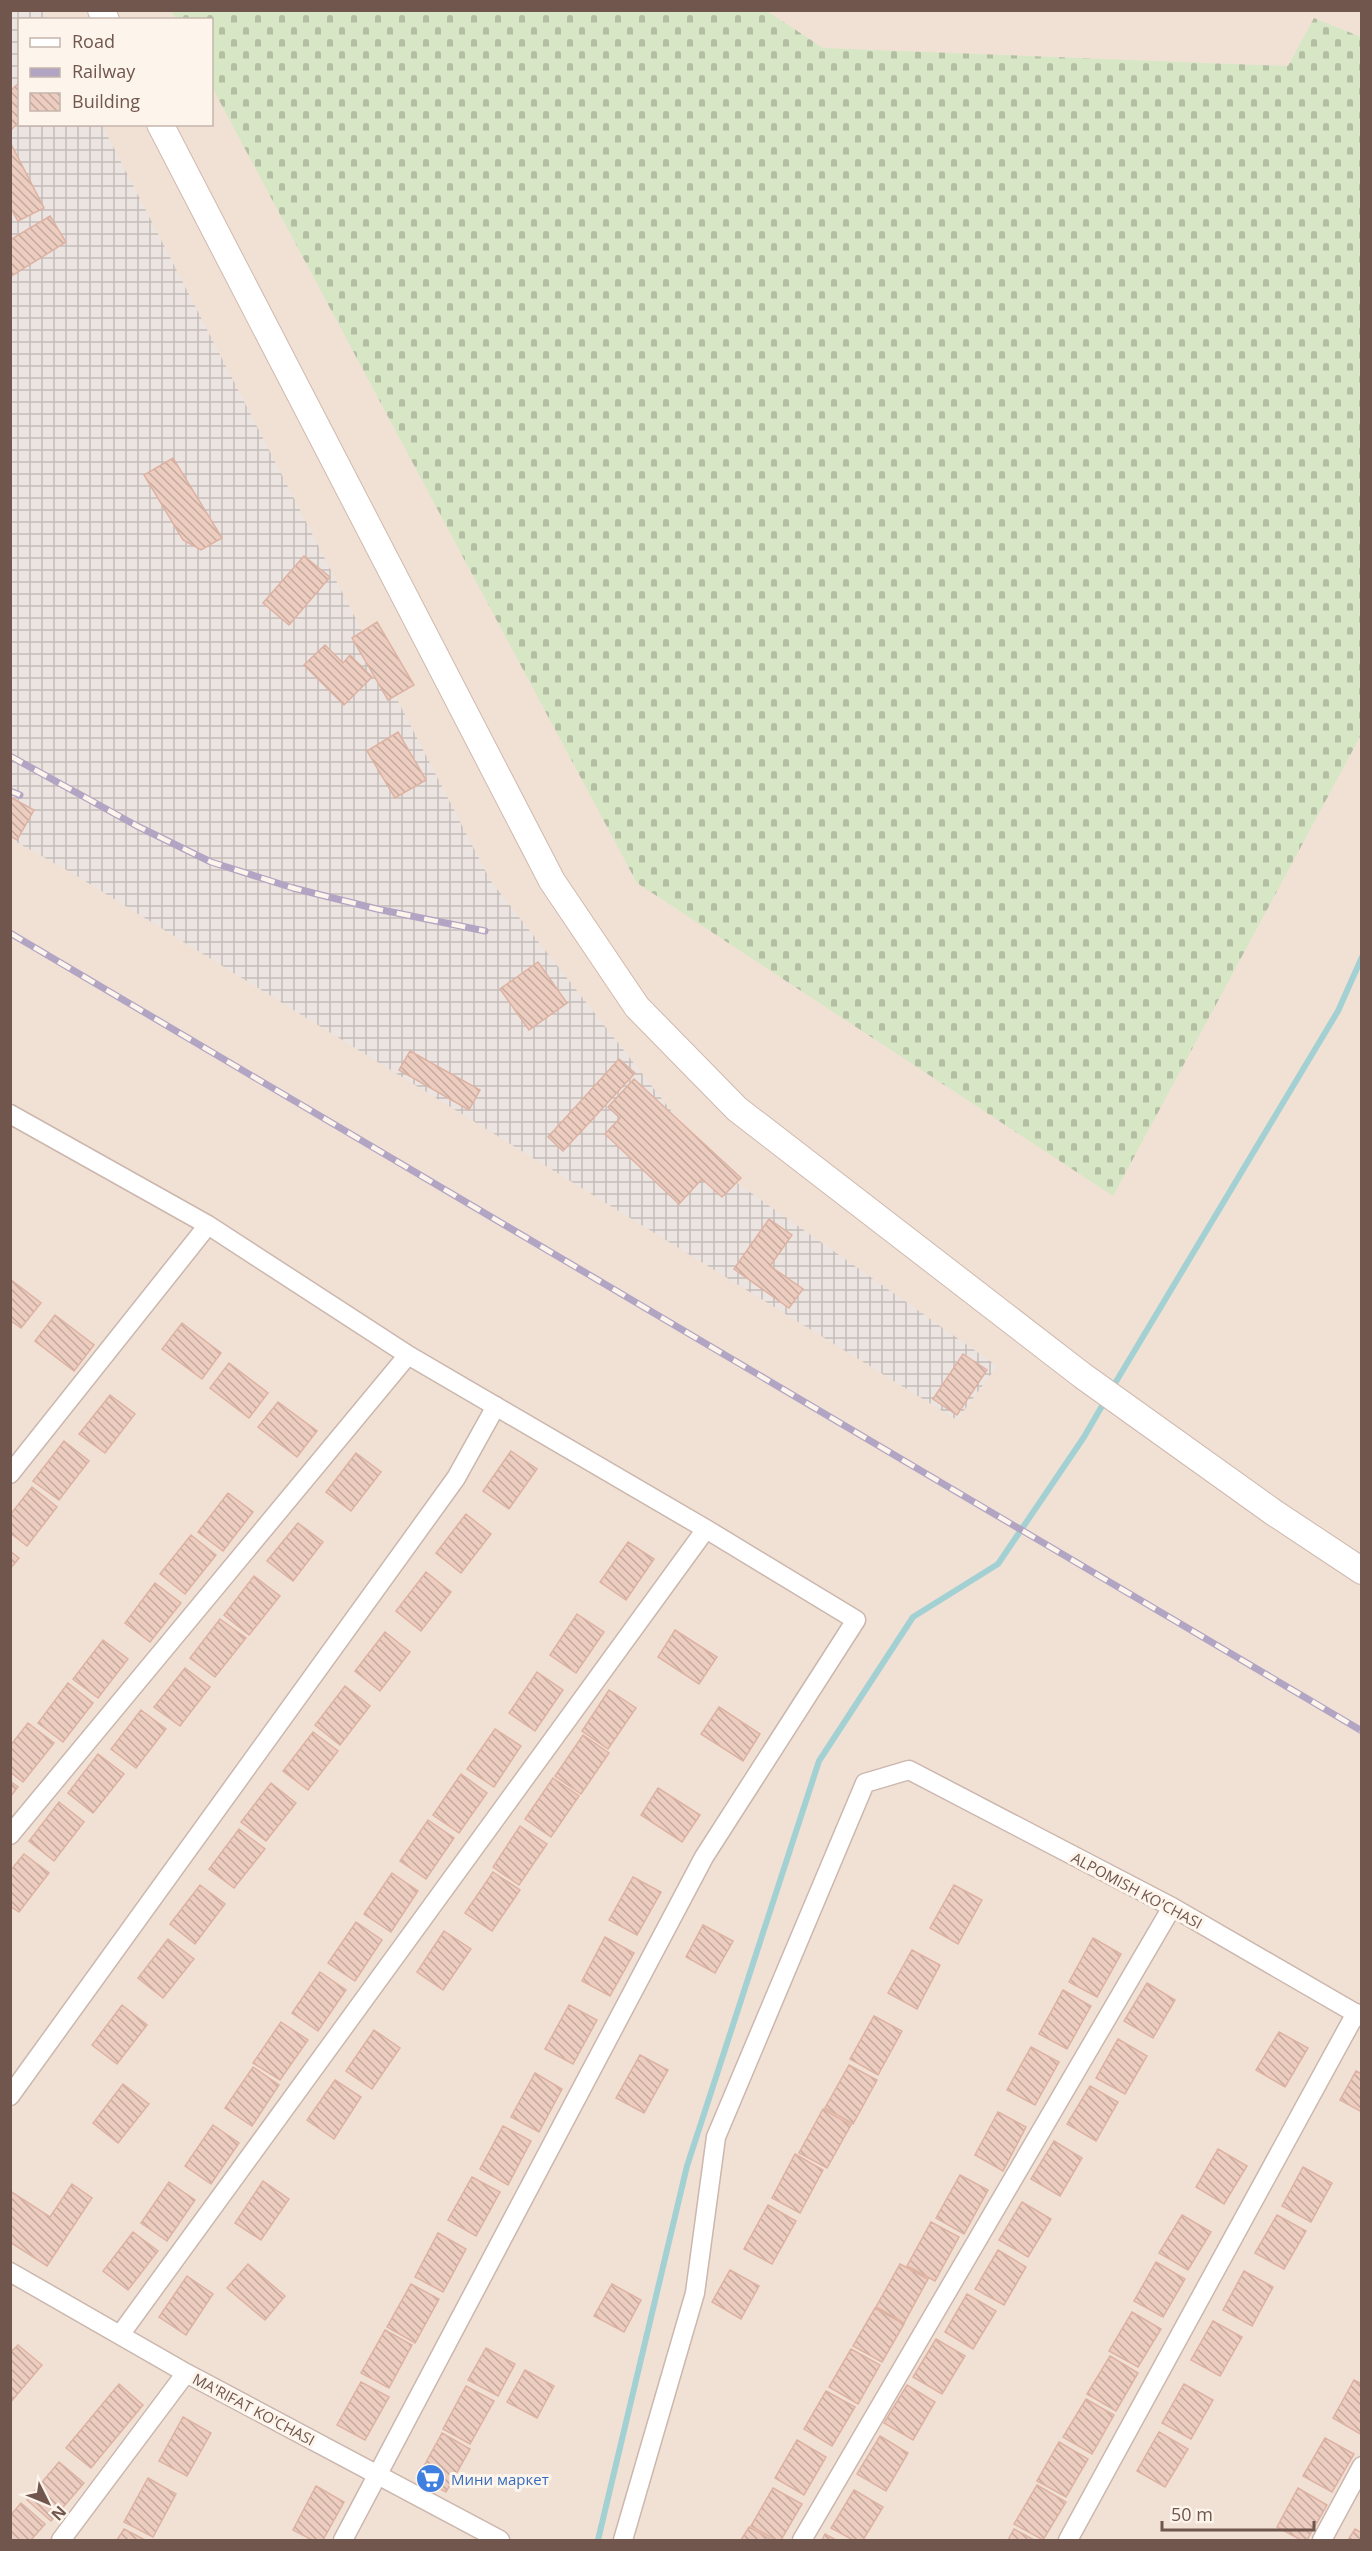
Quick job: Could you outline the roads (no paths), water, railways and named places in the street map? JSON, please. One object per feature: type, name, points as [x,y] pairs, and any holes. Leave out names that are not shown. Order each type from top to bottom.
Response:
[{"type":"main road","points":[[161,126],[552,881],[637,1007],[736,1109],[1083,1376],[1362,1571]]},
{"type":"street","points":[[10,1114],[208,1225],[408,1356],[706,1529],[856,1620],[704,1857],[343,2541]]},
{"type":"street","points":[[10,1474],[208,1225]]},
{"type":"street","points":[[10,1835],[408,1356]]},
{"type":"street","points":[[10,2096],[456,1478],[496,1406]]},
{"type":"street","points":[[120,2335],[706,1529]]},
{"type":"street","name":"ALPOMISH KO'CHASI","points":[[623,2541],[695,2293],[716,2137],[864,1783],[909,1770],[1172,1907],[1359,2015]]},
{"type":"street","points":[[802,2541],[1172,1907]]},
{"type":"street","points":[[1068,2541],[1359,2015]]},
{"type":"street","name":"MA'RIFAT KO'CHASI","points":[[10,2272],[186,2373],[500,2541]]},
{"type":"street","points":[[61,2541],[186,2373]]},
{"type":"street","points":[[1322,2541],[1362,2466]]},
{"type":"waterway","points":[[1111,1390],[1338,1011],[1362,957]]},
{"type":"waterway","points":[[598,2540],[687,2166],[819,1761],[913,1617],[998,1564],[1084,1437],[1106,1399]]},
{"type":"railway","points":[[10,756],[137,826],[211,862],[293,888],[377,909],[485,931]]},
{"type":"railway","points":[[10,791],[20,795]]},
{"type":"railway","points":[[10,933],[1362,1731]]},
{"type":"place","name":"Мини маркет","points":[[430,2479]]}]
